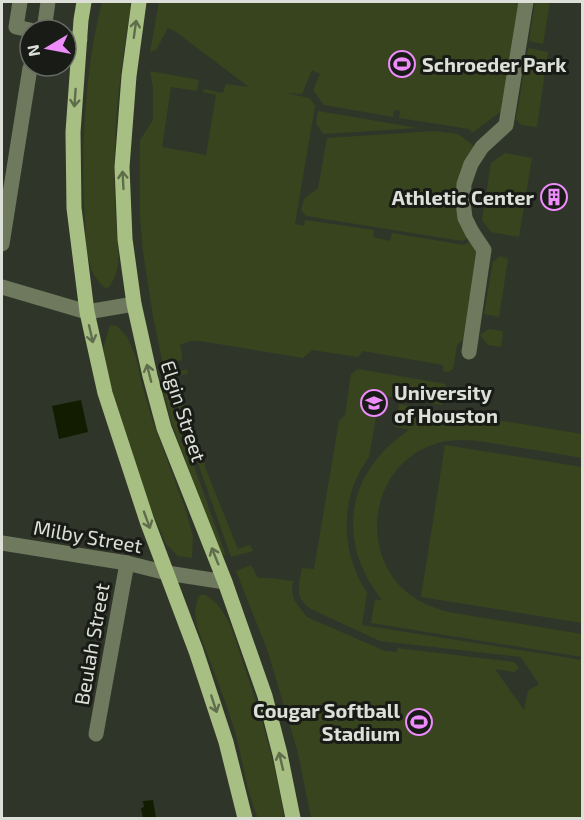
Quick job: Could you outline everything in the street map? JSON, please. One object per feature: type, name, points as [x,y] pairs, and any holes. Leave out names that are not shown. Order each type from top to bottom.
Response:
[{"type":"main road","points":[[78,27],[84,2]]},
{"type":"main road","name":"Elgin Street","points":[[139,2],[129,76],[122,167],[125,239],[134,304],[164,428],[225,582],[265,696],[293,819]]},
{"type":"main road","points":[[73,78],[74,208],[87,312],[105,393],[147,521],[196,651],[226,742],[245,819]]},
{"type":"street","points":[[18,27],[16,27],[20,2]]},
{"type":"street","points":[[46,18],[48,2]]},
{"type":"street","points":[[469,352],[484,250],[465,218],[464,184],[471,164],[482,147],[506,125],[526,2]]},
{"type":"street","points":[[2,244],[28,78]]},
{"type":"street","points":[[2,287],[87,312],[134,304]]},
{"type":"street","name":"Milby Street","points":[[2,543],[127,563],[167,573],[225,582]]},
{"type":"street","name":"Beulah Street","points":[[96,734],[127,563]]},
{"type":"shaded area","points":[[102,2],[130,2],[131,8],[122,60],[115,140],[118,263],[114,279],[109,287],[105,288],[94,274],[87,254],[83,166],[85,110],[91,54]]},
{"type":"shaded area","points":[[159,2],[523,2],[516,40],[512,43],[507,100],[501,101],[504,109],[472,133],[469,129],[399,118],[400,111],[394,110],[393,117],[324,105],[313,90],[320,74],[312,70],[302,94],[285,93],[310,98],[315,106],[295,224],[304,226],[305,220],[374,230],[373,237],[390,241],[392,233],[464,245],[470,241],[481,254],[470,334],[457,345],[453,369],[448,372],[443,371],[443,365],[363,351],[358,357],[312,350],[303,358],[200,341],[190,341],[180,345],[182,360],[163,364],[143,252],[140,216],[140,140],[153,120],[153,88],[150,71],[199,80],[197,91],[171,87],[162,147],[206,155],[216,95],[203,92],[204,89],[223,93],[226,84],[249,87],[168,28],[156,50],[150,52]]},
{"type":"shaded area","points":[[535,2],[550,2],[543,44],[529,41]]},
{"type":"shaded area","points":[[528,48],[548,52],[537,127],[521,125],[516,119]]},
{"type":"shaded area","points":[[318,111],[418,128],[323,134],[316,123]]},
{"type":"shaded area","points":[[434,131],[458,134],[478,149],[463,230],[467,239],[462,241],[306,216],[301,210],[304,199],[318,188],[327,138]]},
{"type":"shaded area","points":[[505,153],[532,158],[519,237],[491,232],[482,220],[491,163]]},
{"type":"shaded area","points":[[500,256],[508,259],[499,317],[484,314],[493,262]]},
{"type":"shaded area","points":[[110,325],[117,326],[127,337],[136,357],[153,422],[193,536],[192,558],[178,556],[166,544],[151,510],[108,378],[103,349]]},
{"type":"shaded area","points":[[489,329],[503,331],[501,347],[488,345],[480,335]]},
{"type":"shaded area","points":[[187,369],[188,373],[175,378],[208,475],[238,549],[250,545],[253,551],[231,557],[166,377]]},
{"type":"shaded area","points":[[358,369],[446,384],[442,405],[380,395],[369,457],[359,473],[348,507],[348,542],[358,577],[367,593],[362,625],[582,660],[582,818],[311,818],[298,753],[268,652],[236,571],[251,565],[258,578],[293,581],[294,600],[307,617],[385,651],[397,652],[397,648],[514,662],[519,668],[514,672],[495,669],[524,710],[528,691],[539,684],[521,657],[380,641],[309,608],[301,599],[299,585],[302,568],[314,569],[339,421],[345,415],[351,374]]},
{"type":"shaded area","points":[[163,379],[226,556],[220,553],[172,424],[161,382]]},
{"type":"shaded area","points":[[81,400],[88,432],[59,439],[52,406]]},
{"type":"shaded area","points":[[399,404],[582,434],[582,458],[466,440],[438,443],[417,452],[400,466],[387,484],[380,504],[377,526],[380,547],[387,568],[406,592],[429,605],[448,612],[582,634],[582,657],[371,623],[375,600],[382,600],[367,577],[358,554],[353,531],[354,509],[360,487],[372,466],[388,447],[409,430],[395,427]]},
{"type":"shaded area","points":[[445,445],[582,467],[582,623],[421,597]]},
{"type":"shaded area","points":[[203,594],[217,604],[230,624],[267,740],[284,818],[258,818],[254,807],[234,728],[197,626],[195,612],[198,597]]},
{"type":"shaded area","points":[[153,800],[156,818],[143,818],[141,808],[144,807],[143,801]]},
{"type":"place","name":"Schroeder Park","points":[[402,64]]},
{"type":"place","name":"Athletic Center","points":[[554,197]]},
{"type":"place","name":"University of Houston","points":[[374,403]]},
{"type":"place","name":"Cougar Softball Stadium","points":[[419,722]]}]
